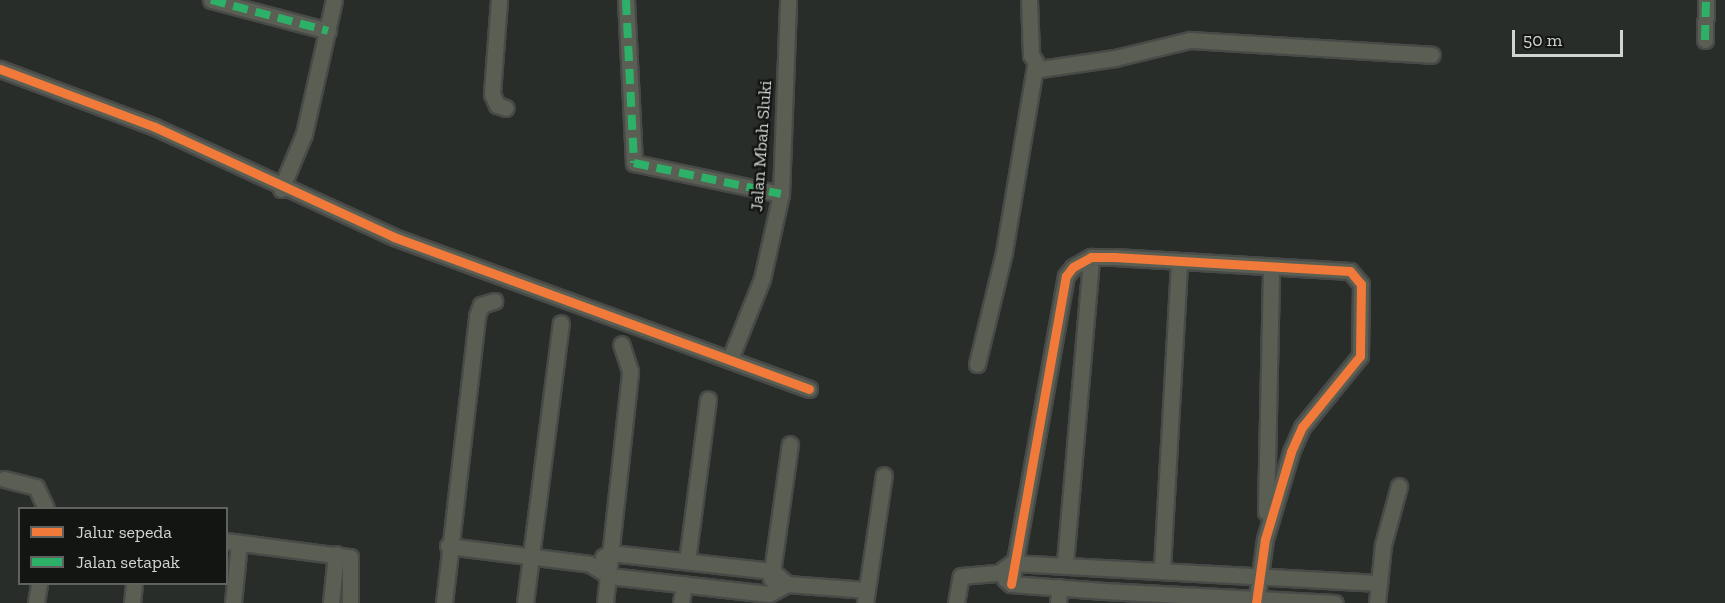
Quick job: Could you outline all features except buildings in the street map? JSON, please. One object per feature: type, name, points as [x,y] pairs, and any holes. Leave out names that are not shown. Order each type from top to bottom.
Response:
[{"type":"street","points":[[211,0],[328,31]]},
{"type":"street","points":[[281,189],[304,134],[334,0]]},
{"type":"street","points":[[500,0],[492,94],[497,105],[506,108]]},
{"type":"street","points":[[626,0],[634,163],[781,194]]},
{"type":"street","name":"Jalan Mbah Sluki","points":[[730,358],[762,279],[781,194],[788,0]]},
{"type":"street","points":[[977,364],[1004,252],[1035,67],[1029,0]]},
{"type":"street","points":[[1705,40],[1706,0]]},
{"type":"street","points":[[1035,67],[1115,58],[1190,40],[1432,55]]},
{"type":"street","points":[[0,69],[155,127],[281,189],[394,237],[730,358],[809,389]]},
{"type":"street","points":[[1065,563],[1091,257]]},
{"type":"street","points":[[1011,584],[1012,563],[1066,276],[1091,257],[1356,274],[1361,284],[1361,349],[1357,364],[1302,427],[1280,479],[1265,539],[1256,601]]},
{"type":"street","points":[[1162,568],[1179,261]]},
{"type":"street","points":[[1265,539],[1271,267]]},
{"type":"street","points":[[444,603],[448,546],[477,316],[481,305],[494,301]]},
{"type":"street","points":[[525,603],[561,323]]},
{"type":"street","points":[[605,603],[630,371],[621,344]]},
{"type":"street","points":[[687,561],[708,399]]},
{"type":"street","points":[[769,599],[790,444]]},
{"type":"street","points":[[590,564],[611,553],[687,561],[772,571],[787,584],[866,596],[884,475]]},
{"type":"street","points":[[2,479],[36,487],[46,507]]},
{"type":"street","points":[[1377,603],[1399,486]]},
{"type":"street","points":[[233,603],[233,542],[336,554],[352,559],[350,603]]},
{"type":"street","points":[[448,546],[590,564],[609,576],[684,584],[769,599],[787,584]]},
{"type":"street","points":[[331,603],[336,554]]},
{"type":"street","points":[[956,603],[961,576],[999,573],[1012,563],[1162,568],[1379,583]]},
{"type":"street","points":[[1104,591],[1106,566]]},
{"type":"street","points":[[999,573],[1011,584],[1058,595],[1104,591],[1155,598],[1335,603]]},
{"type":"street","points":[[681,603],[684,584]]},
{"type":"street","points":[[36,603],[39,585]]},
{"type":"street","points":[[132,603],[134,585]]},
{"type":"marked path","points":[[211,0],[328,31]]},
{"type":"marked path","points":[[626,0],[634,163],[781,194]]},
{"type":"marked path","points":[[1705,40],[1706,0]]},
{"type":"cycle path","points":[[0,69],[155,127],[394,237],[809,389]]},
{"type":"cycle path","points":[[1011,584],[1066,276],[1073,267],[1091,257],[1114,257],[1350,271],[1361,284],[1360,356],[1302,427],[1291,452],[1265,539],[1256,603]]}]
